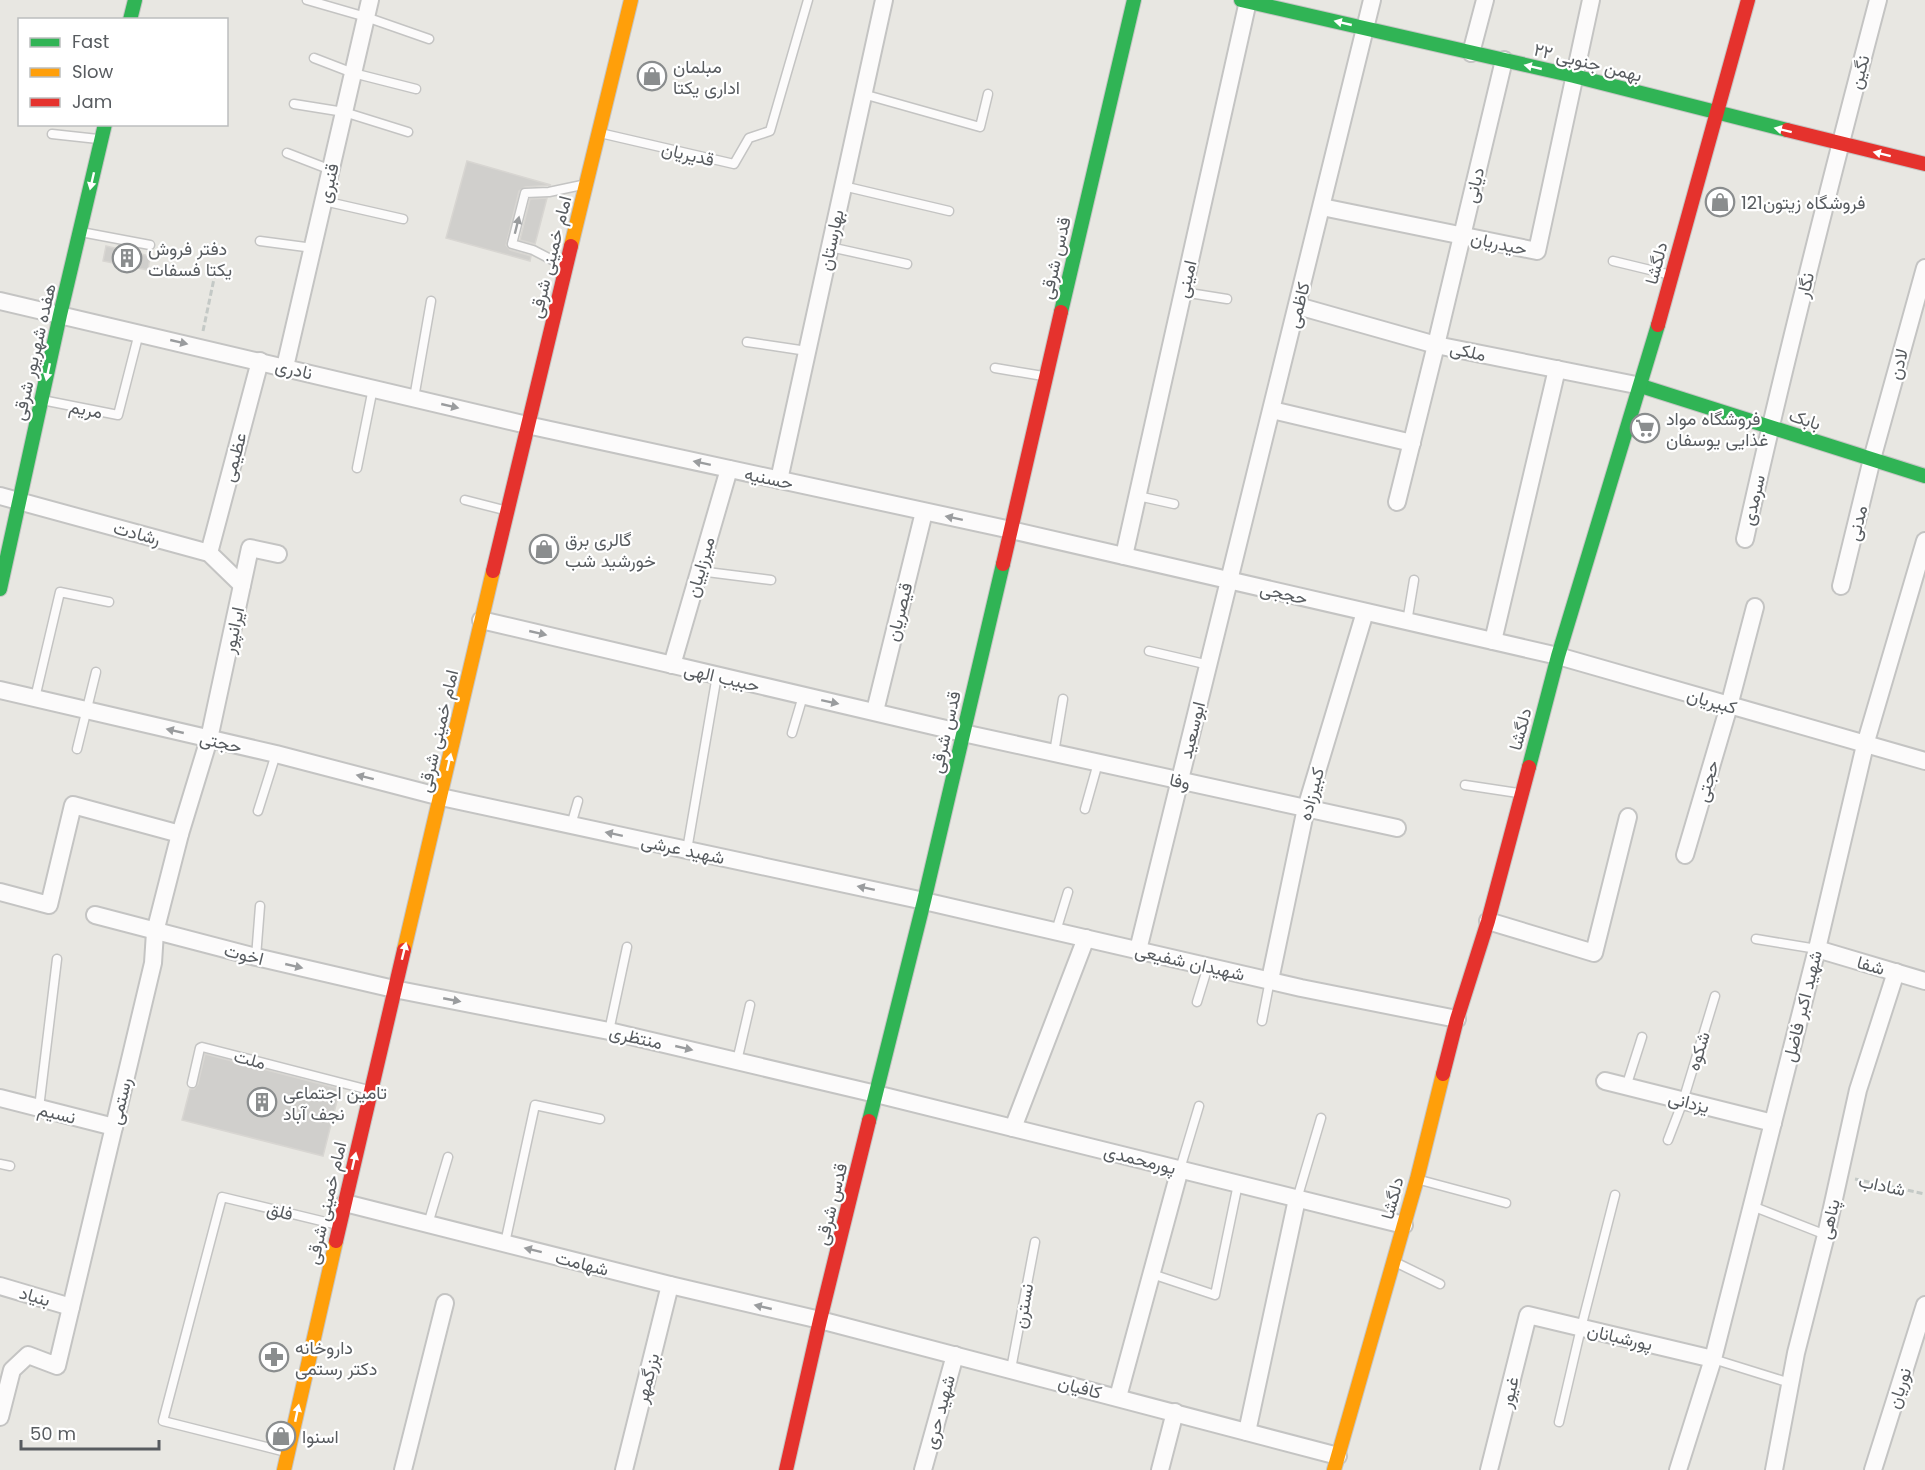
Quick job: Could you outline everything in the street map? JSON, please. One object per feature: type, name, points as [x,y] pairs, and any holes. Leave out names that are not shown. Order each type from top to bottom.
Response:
[{"type":"street","points":[[130,18],[135,0]]},
{"type":"street","name":"قنبری","points":[[285,367],[370,0]]},
{"type":"street","name":"امام خمینی شرقی","points":[[284,1470],[370,1090],[527,425],[631,0]]},
{"type":"street","name":"بهارستان","points":[[779,480],[884,0]]},
{"type":"street","name":"قدس شرقی","points":[[786,1470],[820,1320],[924,901],[1134,0]]},
{"type":"street","name":"۲۲ بهمن جنوبی","points":[[1246,0],[1574,76],[1925,164]]},
{"type":"street","name":"امینی","points":[[1124,556],[1246,0]]},
{"type":"street","name":"کاظمی","points":[[1230,581],[1372,0]]},
{"type":"street","points":[[1472,53],[1485,0]]},
{"type":"street","points":[[1574,76],[1591,0]]},
{"type":"street","name":"دلگشا","points":[[1336,1463],[1417,1179],[1457,1019],[1488,921],[1558,656],[1641,386],[1748,0]]},
{"type":"street","name":"نگین","points":[[1840,143],[1878,0]]},
{"type":"street","name":"دیانی","points":[[1396,502],[1504,60]]},
{"type":"street","name":"حیدریان","points":[[1322,207],[1536,251],[1574,76]]},
{"type":"street","name":"هفده شهریور شرقی","points":[[0,589],[60,315],[105,126]]},
{"type":"street","name":"نگار","points":[[1770,427],[1840,143]]},
{"type":"street","name":"لادن","points":[[1872,459],[1925,268]]},
{"type":"street","name":"نادری","points":[[0,301],[527,425]]},
{"type":"street","name":"ملکی","points":[[1298,306],[1436,345],[1641,386]]},
{"type":"street","name":"عظیمی","points":[[209,553],[260,361]]},
{"type":"street","points":[[1493,641],[1557,369]]},
{"type":"street","name":"بابک","points":[[1641,386],[1925,476]]},
{"type":"street","points":[[1272,410],[1412,443]]},
{"type":"street","name":"حسنیه","points":[[527,425],[1011,530]]},
{"type":"street","name":"سرمدی","points":[[1745,539],[1770,427]]},
{"type":"street","name":"مدنی","points":[[1841,586],[1872,459]]},
{"type":"street","name":"میرزاییان","points":[[672,665],[729,469]]},
{"type":"street","name":"رشادت","points":[[0,496],[209,553],[243,585]]},
{"type":"street","name":"قیصریان","points":[[875,711],[924,512]]},
{"type":"street","name":"حججی","points":[[1011,530],[1558,656]]},
{"type":"street","name":"شهید اکبر فاضل","points":[[1678,1470],[1713,1359],[1817,949],[1865,745],[1925,541]]},
{"type":"street","name":"ایرانپور","points":[[209,739],[250,548],[278,554]]},
{"type":"street","name":"ابوسعید","points":[[1138,950],[1230,581]]},
{"type":"street","name":"حجتی","points":[[1686,855],[1755,608]]},
{"type":"street","name":"کبیرزاده","points":[[1270,980],[1306,808],[1365,612]]},
{"type":"street","name":"حبیب الهی","points":[[481,620],[963,733]]},
{"type":"street","name":"کبیریان","points":[[1558,656],[1925,761]]},
{"type":"street","name":"حجتی","points":[[0,690],[276,754],[441,797]]},
{"type":"street","name":"وفا","points":[[963,733],[1397,828]]},
{"type":"street","name":"رستمی","points":[[0,1417],[12,1370],[28,1355],[57,1366],[153,963],[155,932],[180,834],[209,739]]},
{"type":"street","name":"شهید عرشی","points":[[441,797],[924,901]]},
{"type":"street","points":[[0,892],[49,905],[73,805],[180,834]]},
{"type":"street","points":[[1488,921],[1594,953],[1629,817]]},
{"type":"street","name":"شهیدان شفیعی","points":[[924,901],[1270,980],[1457,1019]]},
{"type":"street","name":"اخوت","points":[[95,915],[256,957],[394,989]]},
{"type":"street","points":[[1013,1128],[1086,938]]},
{"type":"street","name":"شفا","points":[[1817,949],[1925,981]]},
{"type":"street","name":"پناهی","points":[[1774,1470],[1796,1353],[1826,1235],[1858,1090],[1896,972]]},
{"type":"street","name":"منتظری","points":[[394,989],[609,1030],[876,1094]]},
{"type":"street","name":"یزدانی","points":[[1605,1081],[1773,1123]]},
{"type":"street","name":"پورمحمدی","points":[[876,1094],[1404,1225]]},
{"type":"street","name":"نسیم","points":[[0,1098],[114,1127]]},
{"type":"street","points":[[1118,1397],[1180,1169]]},
{"type":"street","points":[[1247,1432],[1297,1199]]},
{"type":"street","name":"شهامت","points":[[345,1203],[670,1285],[820,1320]]},
{"type":"street","name":"بزرگمهر","points":[[624,1470],[670,1285]]},
{"type":"street","name":"بنیاد","points":[[0,1286],[71,1307]]},
{"type":"street","points":[[403,1470],[445,1304]]},
{"type":"street","name":"نوریان","points":[[1873,1470],[1925,1305]]},
{"type":"street","name":"پورشبانان","points":[[1528,1315],[1713,1359]]},
{"type":"street","name":"غیور","points":[[1490,1470],[1528,1315]]},
{"type":"street","name":"کافیان","points":[[820,1320],[1175,1412],[1247,1432],[1336,1463]]},
{"type":"street","name":"شهید حری","points":[[923,1470],[955,1355]]},
{"type":"street","points":[[1160,1470],[1175,1412]]},
{"type":"lane","points":[[306,0],[366,17],[429,39]]},
{"type":"lane","name":"قدیریان","points":[[599,133],[734,164],[749,138],[770,130],[808,0]]},
{"type":"lane","points":[[314,58],[353,73],[416,89]]},
{"type":"lane","points":[[863,94],[980,127],[988,94]]},
{"type":"lane","points":[[294,104],[344,112],[408,132]]},
{"type":"lane","points":[[52,134],[102,140]]},
{"type":"lane","points":[[286,153],[330,170]]},
{"type":"lane","points":[[567,268],[533,250],[512,244],[525,193],[549,192],[586,184]]},
{"type":"lane","points":[[843,186],[949,211]]},
{"type":"lane","points":[[324,201],[403,219]]},
{"type":"lane","points":[[80,232],[150,245]]},
{"type":"lane","points":[[260,241],[313,248]]},
{"type":"lane","points":[[830,247],[907,264]]},
{"type":"lane","points":[[1613,261],[1671,275]]},
{"type":"lane","points":[[1183,292],[1227,299]]},
{"type":"lane","points":[[414,398],[431,301]]},
{"type":"lane","name":"مریم","points":[[42,400],[118,415],[139,333]]},
{"type":"lane","points":[[747,342],[807,351]]},
{"type":"lane","points":[[995,368],[1046,376]]},
{"type":"lane","points":[[357,468],[373,388]]},
{"type":"lane","points":[[1138,496],[1174,504]]},
{"type":"lane","points":[[465,500],[507,511]]},
{"type":"lane","points":[[699,571],[771,580]]},
{"type":"lane","points":[[1407,622],[1414,580]]},
{"type":"lane","points":[[35,698],[60,592],[109,602]]},
{"type":"lane","points":[[1149,651],[1209,665]]},
{"type":"lane","points":[[77,749],[96,672]]},
{"type":"lane","points":[[687,850],[717,675]]},
{"type":"lane","points":[[792,733],[803,696]]},
{"type":"lane","points":[[1054,753],[1063,699]]},
{"type":"lane","points":[[258,811],[276,754]]},
{"type":"lane","points":[[1085,809],[1098,763]]},
{"type":"lane","points":[[1465,785],[1522,794]]},
{"type":"lane","points":[[571,825],[578,801]]},
{"type":"lane","points":[[1056,931],[1068,892]]},
{"type":"lane","points":[[256,957],[260,906]]},
{"type":"lane","points":[[1756,939],[1817,949]]},
{"type":"lane","points":[[609,1030],[627,947]]},
{"type":"lane","points":[[39,1108],[57,959]]},
{"type":"lane","points":[[1197,1002],[1208,966]]},
{"type":"lane","points":[[1262,1021],[1270,980]]},
{"type":"lane","name":"شکوه","points":[[1668,1140],[1683,1101],[1715,996]]},
{"type":"lane","points":[[737,1061],[750,1005]]},
{"type":"lane","points":[[1626,1087],[1642,1037]]},
{"type":"lane","name":"ملت","points":[[192,1083],[202,1047],[370,1090]]},
{"type":"lane","points":[[506,1243],[535,1105],[600,1119]]},
{"type":"lane","points":[[1180,1169],[1199,1106]]},
{"type":"lane","points":[[1297,1199],[1321,1118]]},
{"type":"lane","points":[[428,1224],[448,1157]]},
{"type":"lane","points":[[0,1164],[10,1166]]},
{"type":"lane","points":[[1417,1179],[1506,1203]]},
{"type":"lane","points":[[1152,1274],[1215,1295],[1238,1184]]},
{"type":"lane","points":[[1559,1422],[1615,1195]]},
{"type":"lane","name":"فلق","points":[[288,1453],[163,1420],[222,1197],[339,1225]]},
{"type":"lane","points":[[1752,1206],[1826,1235]]},
{"type":"lane","name":"نسترن","points":[[1011,1369],[1035,1242]]},
{"type":"lane","points":[[1394,1261],[1440,1284]]},
{"type":"lane","points":[[1713,1359],[1790,1383]]},
{"type":"path","points":[[200,347],[215,274]]},
{"type":"path","name":"شاداب","points":[[1839,1176],[1925,1194]]},
{"type":"building","points":[[467,161],[551,185],[525,187],[519,191],[506,245],[510,250],[531,256],[530,261],[446,238]]},
{"type":"building","points":[[547,198],[535,244],[520,240],[530,199]]},
{"type":"building","name":"دفتر فروش یکتا فسفات","points":[[106,246],[150,256],[148,270],[103,261]]},
{"type":"building","name":"تامین اجتماعی نجف آباد","points":[[205,1054],[340,1089],[323,1156],[182,1120],[190,1089],[194,1089],[198,1084]]},
{"type":"traffic: fast","points":[[130,18],[135,0]]},
{"type":"traffic: fast","points":[[1061,312],[1134,0]]},
{"type":"traffic: fast","points":[[1241,0],[1574,76],[1787,130]]},
{"type":"traffic: fast","points":[[0,589],[60,315],[105,126]]},
{"type":"traffic: fast","points":[[1529,767],[1558,656],[1658,325]]},
{"type":"traffic: fast","points":[[1641,386],[1925,476]]},
{"type":"traffic: fast","points":[[869,1121],[924,901],[1003,564]]},
{"type":"traffic: slow","points":[[571,246],[631,0]]},
{"type":"traffic: slow","points":[[404,950],[493,571]]},
{"type":"traffic: slow","points":[[1334,1470],[1417,1179],[1443,1074]]},
{"type":"traffic: slow","points":[[284,1470],[336,1241]]},
{"type":"traffic: jam","points":[[1658,325],[1748,0]]},
{"type":"traffic: jam","points":[[1787,130],[1925,164]]},
{"type":"traffic: jam","points":[[493,571],[571,246]]},
{"type":"traffic: jam","points":[[1003,564],[1061,312]]},
{"type":"traffic: jam","points":[[1443,1074],[1457,1019],[1488,921],[1529,767]]},
{"type":"traffic: jam","points":[[336,1241],[404,950]]},
{"type":"traffic: jam","points":[[786,1470],[869,1121]]},
{"type":"place","name":"مبلمان اداری یکتا","points":[[652,76]]},
{"type":"place","name":"فروشگاه زیتون121","points":[[1720,202]]},
{"type":"place","name":"دفتر فروش یکتا فسفات","points":[[127,258]]},
{"type":"place","name":"فروشگاه مواد غذایی یوسفان","points":[[1645,428]]},
{"type":"place","name":"گالری برق خورشید شب","points":[[544,549]]},
{"type":"place","name":"تامین اجتماعی نجف آباد","points":[[262,1102]]},
{"type":"place","name":"داروخانه دکتر رستمی","points":[[274,1357]]},
{"type":"place","name":"اسنوا","points":[[281,1436]]}]
